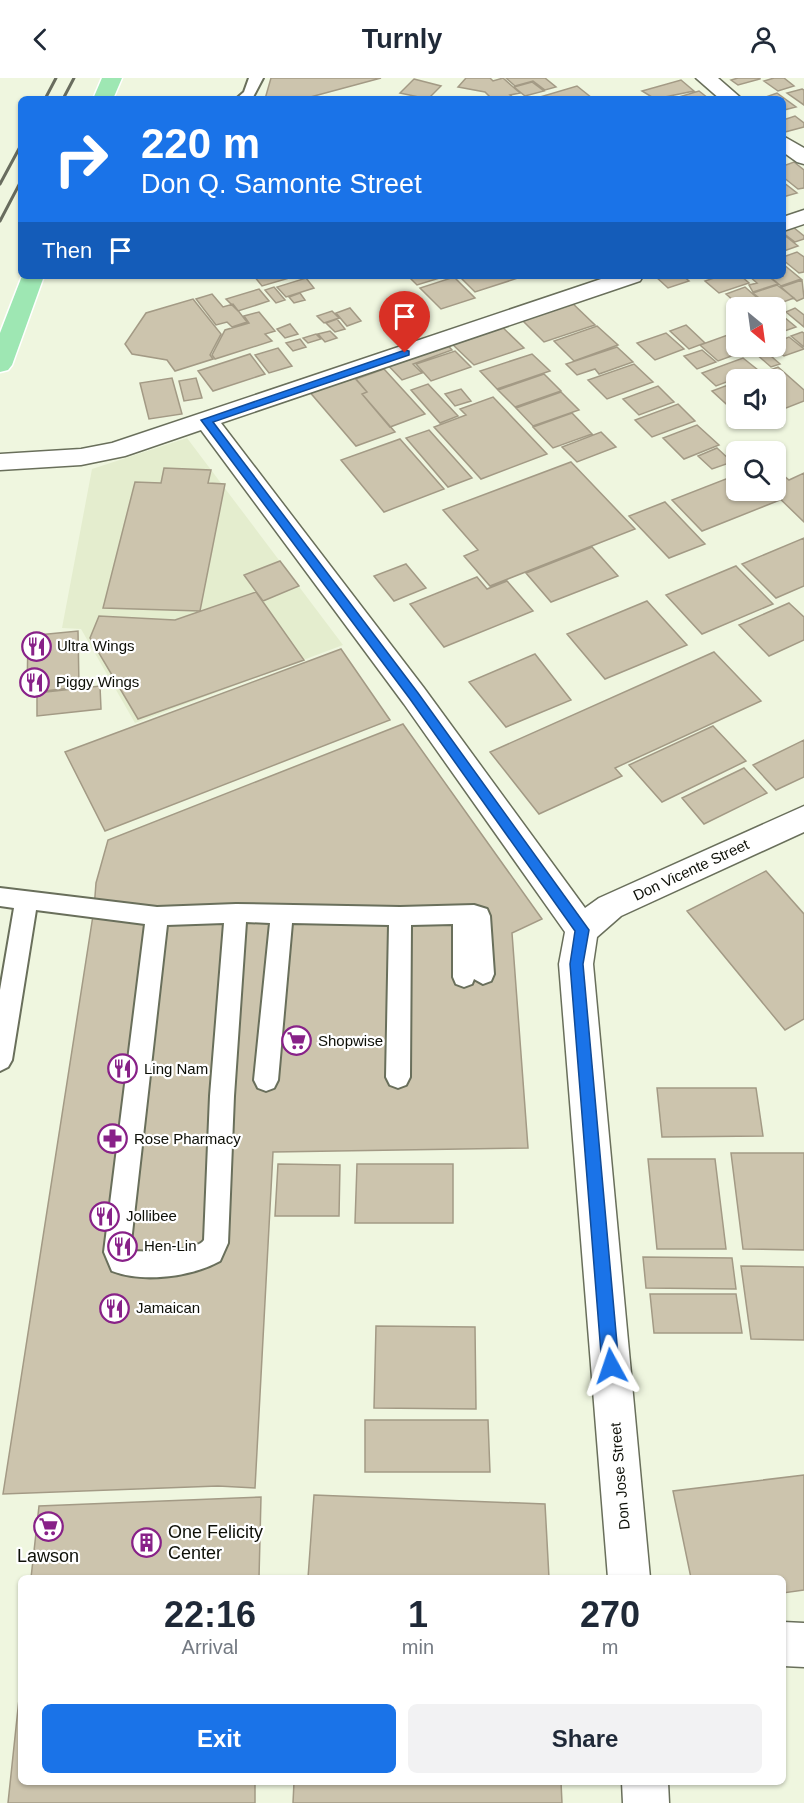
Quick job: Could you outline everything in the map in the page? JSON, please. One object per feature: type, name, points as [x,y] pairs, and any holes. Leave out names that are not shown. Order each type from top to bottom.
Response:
[{"type":"main road","points":[[104,96],[112,78]]},
{"type":"main road","points":[[0,365],[32,279]]},
{"type":"street","points":[[706,78],[728,96]]},
{"type":"street","points":[[786,144],[804,158]]},
{"type":"street","points":[[786,223],[804,217]]},
{"type":"street","points":[[0,462],[81,458],[116,450],[623,279]]},
{"type":"street","points":[[206,420],[414,696],[582,930]]},
{"type":"street","name":"Don Vicente Street","points":[[582,930],[610,908],[804,818]]},
{"type":"street","name":"Don Jose Street","points":[[582,930],[576,964],[629,1575]]},
{"type":"street","points":[[786,1644],[804,1646]]},
{"type":"street","points":[[645,1785],[646,1803]]},
{"type":"lane","points":[[247,96],[256,78]]},
{"type":"lane","points":[[0,897],[26,902],[157,916],[464,914],[474,976]]},
{"type":"lane","points":[[0,1059],[26,902]]},
{"type":"lane","points":[[157,916],[117,1252],[121,1262],[133,1266],[199,1257],[211,1252],[218,1239],[222,1096],[237,914]]},
{"type":"lane","points":[[266,1080],[282,914]]},
{"type":"lane","points":[[398,1077],[400,916]]},
{"type":"shaded area","points":[[187,438],[343,645],[135,723],[81,629],[62,628],[92,469]]},
{"type":"building","points":[[271,78],[381,78],[314,96],[266,96]]},
{"type":"building","points":[[466,78],[490,78],[493,81],[503,78],[520,93],[511,96],[489,96],[485,92],[458,87]]},
{"type":"building","points":[[506,78],[545,78],[556,87],[545,90],[533,81],[515,86]]},
{"type":"building","points":[[784,78],[794,86],[778,91],[764,81]]},
{"type":"building","points":[[414,79],[441,86],[431,96],[400,93]]},
{"type":"building","points":[[760,79],[738,85],[731,80]]},
{"type":"building","points":[[681,80],[694,91],[670,96],[650,96],[642,91]]},
{"type":"building","points":[[532,82],[544,91],[525,96],[514,87]]},
{"type":"building","points":[[577,86],[590,96],[543,96]]},
{"type":"building","points":[[804,90],[804,105],[787,93]]},
{"type":"building","points":[[699,91],[705,96],[682,96]]},
{"type":"building","points":[[786,100],[796,107],[786,110]]},
{"type":"building","points":[[795,116],[804,123],[804,127],[786,132],[786,119]]},
{"type":"building","points":[[794,162],[804,170],[804,188],[798,189],[786,179],[786,165]]},
{"type":"building","points":[[786,184],[797,193],[786,196]]},
{"type":"building","points":[[786,224],[804,236],[804,239],[795,242],[786,235]]},
{"type":"building","points":[[786,236],[798,246],[786,250]]},
{"type":"building","points":[[797,252],[804,257],[804,272],[799,273],[786,262],[786,256]]},
{"type":"building","points":[[786,266],[801,279],[781,286],[773,279],[786,279]]},
{"type":"building","points":[[256,279],[286,279],[262,286]]},
{"type":"building","points":[[307,279],[314,288],[286,297],[277,287]]},
{"type":"building","points":[[411,279],[436,279],[417,285]]},
{"type":"building","points":[[448,279],[456,279],[475,298],[441,309],[420,288]]},
{"type":"building","points":[[462,279],[515,279],[475,292]]},
{"type":"building","points":[[658,279],[687,279],[689,281],[668,288]]},
{"type":"building","points":[[744,279],[749,283],[719,293],[705,281]]},
{"type":"building","points":[[752,279],[772,279],[778,284],[753,292],[749,285],[757,283]]},
{"type":"building","points":[[802,280],[804,298],[797,301],[781,287]]},
{"type":"building","points":[[777,285],[794,298],[786,301],[786,297],[758,297],[753,293]]},
{"type":"building","points":[[274,287],[285,300],[276,303],[265,290]]},
{"type":"building","points":[[745,287],[756,297],[729,297],[726,294]]},
{"type":"building","points":[[259,289],[269,301],[238,311],[226,299]]},
{"type":"building","points":[[300,293],[305,300],[294,303],[289,297]]},
{"type":"building","points":[[212,294],[223,307],[233,304],[247,322],[232,327],[227,322],[216,325],[196,299]]},
{"type":"building","points":[[193,299],[221,334],[210,355],[213,359],[175,371],[167,360],[132,354],[125,344],[146,313]]},
{"type":"building","points":[[568,299],[595,325],[544,342],[518,316]]},
{"type":"building","points":[[350,308],[361,321],[347,326],[336,313]]},
{"type":"building","points":[[795,308],[804,315],[804,327],[786,312]]},
{"type":"building","points":[[332,311],[339,318],[324,323],[317,316]]},
{"type":"building","points":[[259,312],[275,331],[265,334],[272,341],[215,359],[212,355],[225,330],[249,323],[244,316]]},
{"type":"building","points":[[337,319],[345,329],[335,332],[326,323]]},
{"type":"building","points":[[786,319],[796,327],[786,331]]},
{"type":"building","points":[[497,322],[524,348],[474,365],[448,340]]},
{"type":"building","points":[[290,324],[298,334],[285,338],[277,329]]},
{"type":"building","points":[[686,325],[705,343],[689,349],[670,331]]},
{"type":"building","points":[[597,326],[618,345],[574,361],[554,341]]},
{"type":"building","points":[[330,331],[337,338],[325,342],[318,334]]},
{"type":"building","points":[[666,333],[684,349],[655,360],[637,343]]},
{"type":"building","points":[[804,333],[804,347],[791,336]]},
{"type":"building","points":[[316,334],[321,339],[308,343],[303,338]]},
{"type":"building","points":[[726,336],[726,357],[729,357],[718,361],[700,345]]},
{"type":"building","points":[[789,337],[804,349],[786,355],[786,338]]},
{"type":"building","points":[[300,339],[306,347],[293,351],[286,343]]},
{"type":"building","points":[[443,340],[452,350],[413,364],[422,373],[402,380],[384,361]]},
{"type":"building","points":[[617,347],[633,362],[599,374],[595,369],[577,375],[566,364]]},
{"type":"building","points":[[278,348],[292,366],[269,373],[255,355]]},
{"type":"building","points":[[702,350],[716,362],[697,369],[684,356]]},
{"type":"building","points":[[455,351],[471,367],[431,381],[416,364]]},
{"type":"building","points":[[250,354],[265,374],[213,391],[198,371]]},
{"type":"building","points":[[532,354],[550,371],[497,389],[480,371]]},
{"type":"building","points":[[760,357],[772,357],[780,364],[771,367]]},
{"type":"building","points":[[743,358],[757,369],[726,369],[726,382],[716,386],[702,373]]},
{"type":"building","points":[[634,364],[653,382],[607,399],[588,380]]},
{"type":"building","points":[[384,369],[425,414],[390,427],[362,394],[367,392],[356,379]]},
{"type":"building","points":[[544,374],[561,391],[515,407],[498,390]]},
{"type":"building","points":[[786,374],[804,390],[804,401],[786,408]]},
{"type":"building","points":[[352,375],[367,392],[362,394],[395,432],[356,446],[308,390]]},
{"type":"building","points":[[172,378],[182,414],[149,419],[140,383]]},
{"type":"building","points":[[196,378],[202,398],[184,401],[179,381]]},
{"type":"building","points":[[428,384],[458,416],[440,423],[411,390]]},
{"type":"building","points":[[658,386],[674,402],[639,415],[623,399]]},
{"type":"building","points":[[726,386],[726,404],[712,391]]},
{"type":"building","points":[[461,389],[471,401],[455,406],[445,394]]},
{"type":"building","points":[[561,392],[579,410],[533,426],[516,408]]},
{"type":"building","points":[[493,397],[547,454],[481,479],[434,427],[466,415],[460,409]]},
{"type":"building","points":[[678,404],[695,421],[652,437],[635,420]]},
{"type":"building","points":[[572,413],[592,434],[553,448],[533,427]]},
{"type":"building","points":[[697,425],[719,445],[684,459],[663,438]]},
{"type":"building","points":[[429,430],[472,478],[448,487],[406,438]]},
{"type":"building","points":[[601,432],[616,447],[577,462],[562,447]]},
{"type":"building","points":[[400,439],[444,489],[384,512],[341,460]]},
{"type":"building","points":[[717,448],[726,456],[726,464],[712,469],[698,456]]},
{"type":"building","points":[[571,462],[635,529],[490,586],[464,556],[478,550],[443,510]]},
{"type":"building","points":[[164,468],[211,470],[208,483],[225,484],[200,611],[103,608],[135,482],[161,483]]},
{"type":"building","points":[[804,473],[804,522],[782,501],[786,501],[786,477],[789,480]]},
{"type":"building","points":[[726,479],[726,501],[777,501],[702,531],[672,500]]},
{"type":"building","points":[[665,502],[705,544],[669,558],[629,516]]},
{"type":"building","points":[[804,538],[804,586],[776,598],[742,564]]},
{"type":"building","points":[[592,547],[618,576],[551,602],[526,573]]},
{"type":"building","points":[[280,561],[299,586],[263,601],[244,575]]},
{"type":"building","points":[[406,564],[426,588],[394,601],[374,576]]},
{"type":"building","points":[[736,566],[773,604],[702,634],[666,595]]},
{"type":"building","points":[[477,577],[487,589],[507,581],[533,611],[444,647],[410,604]]},
{"type":"building","points":[[256,592],[304,660],[138,719],[90,638],[99,616],[175,620]]},
{"type":"building","points":[[647,601],[687,645],[605,679],[567,634]]},
{"type":"building","points":[[789,603],[804,617],[804,640],[769,656],[739,625]]},
{"type":"building","points":[[78,631],[79,687],[27,693],[28,636]]},
{"type":"building","points":[[341,649],[390,720],[105,831],[65,752]]},
{"type":"building","points":[[714,652],[761,701],[615,768],[622,776],[539,814],[490,752]]},
{"type":"building","points":[[535,654],[571,700],[506,727],[469,682]]},
{"type":"building","points":[[100,686],[101,709],[37,716],[37,693]]},
{"type":"building","name":"Shopwise","points":[[403,724],[542,919],[512,933],[528,1148],[273,1152],[255,1488],[218,1486],[3,1494],[94,909],[96,883],[108,840]]},
{"type":"building","points":[[713,726],[746,761],[662,802],[629,765]]},
{"type":"building","points":[[804,740],[804,777],[776,790],[753,765]]},
{"type":"building","points":[[744,768],[767,793],[704,824],[682,798]]},
{"type":"building","points":[[766,871],[804,914],[804,1019],[785,1030],[687,911]]},
{"type":"building","points":[[657,1088],[756,1088],[763,1136],[662,1137]]},
{"type":"building","points":[[731,1153],[804,1153],[804,1250],[743,1249]]},
{"type":"building","points":[[648,1159],[715,1159],[726,1249],[657,1249]]},
{"type":"building","points":[[278,1164],[340,1165],[339,1216],[275,1216]]},
{"type":"building","points":[[357,1164],[453,1164],[453,1223],[355,1223]]},
{"type":"building","points":[[643,1257],[732,1258],[736,1289],[646,1288]]},
{"type":"building","points":[[741,1266],[804,1267],[804,1340],[751,1339]]},
{"type":"building","points":[[650,1294],[736,1294],[742,1333],[654,1333]]},
{"type":"building","points":[[376,1326],[475,1327],[476,1409],[374,1408]]},
{"type":"building","points":[[365,1420],[488,1420],[490,1472],[365,1472]]},
{"type":"building","points":[[804,1475],[804,1590],[786,1593],[786,1575],[690,1575],[673,1491]]},
{"type":"building","points":[[314,1495],[545,1504],[549,1575],[308,1575]]},
{"type":"building","name":"One Felicity Center","points":[[261,1497],[259,1575],[31,1575],[39,1506]]},
{"type":"building","points":[[18,1708],[18,1785],[255,1785],[255,1803],[8,1803]]},
{"type":"building","points":[[294,1785],[561,1785],[562,1803],[293,1803]]},
{"type":"railway","points":[[47,96],[56,78]]},
{"type":"railway","points":[[65,96],[74,78]]},
{"type":"railway","points":[[0,184],[18,151]]},
{"type":"railway","points":[[0,221],[18,187]]},
{"type":"place","name":"Ultra Wings","points":[[36,646]]},
{"type":"place","name":"Piggy Wings","points":[[35,682]]},
{"type":"place","name":"Shopwise","points":[[297,1041]]},
{"type":"place","name":"Ling Nam","points":[[123,1069]]},
{"type":"place","name":"Rose Pharmacy","points":[[113,1139]]},
{"type":"place","name":"Jollibee","points":[[105,1216]]},
{"type":"place","name":"Hen-Lin","points":[[123,1246]]},
{"type":"place","name":"Jamaican","points":[[115,1308]]},
{"type":"place","name":"Lawson","points":[[48,1527]]},
{"type":"place","name":"One Felicity Center","points":[[147,1542]]},
{"type":"route","points":[[405,353],[206,420],[414,696],[582,930],[576,964],[611,1366]]}]
